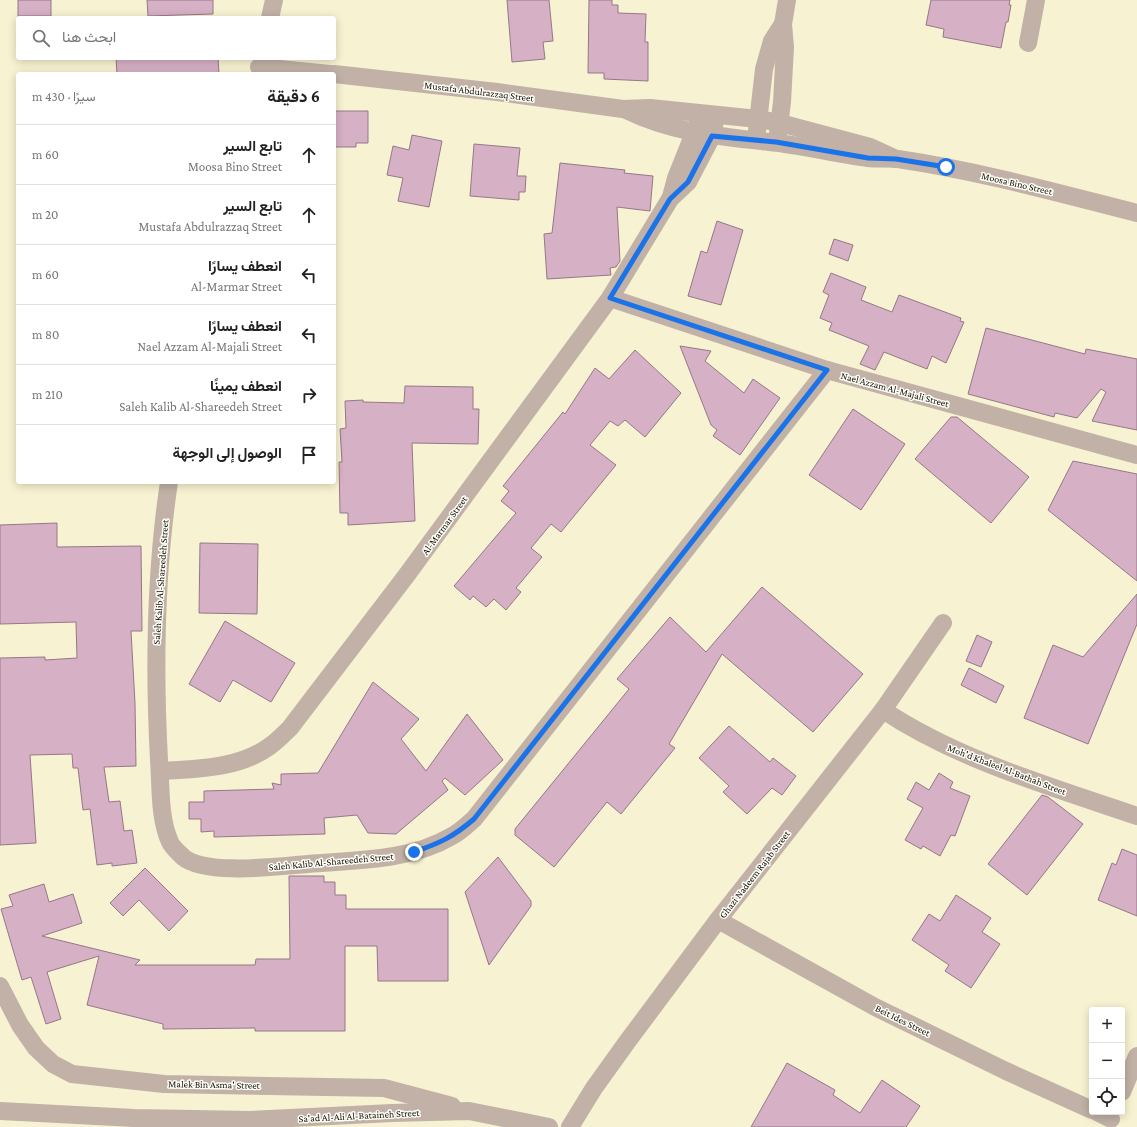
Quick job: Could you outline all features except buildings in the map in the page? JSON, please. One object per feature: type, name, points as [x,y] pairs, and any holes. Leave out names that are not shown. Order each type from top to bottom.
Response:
[{"type":"street","points":[[270,16],[274,0]]},
{"type":"street","points":[[776,142],[780,123],[786,47],[783,24],[787,0]]},
{"type":"street","points":[[1028,43],[1036,0]]},
{"type":"street","points":[[757,140],[764,69],[772,41],[783,24]]},
{"type":"street","points":[[259,66],[312,72]]},
{"type":"street","name":"Mustafa Abdulrazzaq Street","points":[[336,74],[496,92],[623,109],[650,108],[758,119],[780,123]]},
{"type":"street","name":"Mustafa Abdulrazzaq Street","points":[[623,109],[648,121],[694,133],[776,142]]},
{"type":"street","name":"Al-Marmar Street","points":[[160,771],[199,768],[224,764],[246,758],[269,747],[290,728],[406,576],[610,298],[670,199],[676,178],[694,133],[709,114]]},
{"type":"street","name":"Al-Marmar Street","points":[[670,199],[688,182],[712,136],[709,114]]},
{"type":"street","name":"Moosa Bino Street","points":[[780,123],[870,147],[896,159]]},
{"type":"street","name":"Moosa Bino Street","points":[[776,142],[868,158],[896,159],[1014,182],[1137,213]]},
{"type":"street","name":"Nael Azzam Al-Majali Street","points":[[610,298],[827,370],[1137,455]]},
{"type":"street","name":"Saleh Kalib Al-Shareedeh Street","points":[[169,484],[162,531],[155,636],[156,700],[163,815],[170,844],[184,858],[206,867],[239,869],[389,858],[438,844],[454,835],[474,819],[827,370]]},
{"type":"street","name":"Ghazi Nadeem Rajab Street","points":[[570,1127],[594,1088],[718,920],[883,710],[943,623]]},
{"type":"street","name":"Moh'd Khaleel Al-Bathah Street","points":[[883,710],[908,726],[963,753],[1137,816]]},
{"type":"street","name":"Beit Ides Street","points":[[718,920],[875,1007],[1006,1071],[1089,1109]]},
{"type":"street","name":"Malek Bin Asma' Street","points":[[0,986],[20,1025],[36,1048],[53,1064],[72,1074],[164,1084],[384,1088],[469,1111]]},
{"type":"street","points":[[1125,1085],[1137,1056]]},
{"type":"street","name":"Sa'ad Al-Ali Al-Bataineh Street","points":[[0,1111],[134,1118],[250,1120],[469,1111],[549,1127]]},
{"type":"route","points":[[414,852],[438,844],[454,835],[474,819],[665,578],[827,370],[610,298],[670,199],[688,182],[712,136],[776,142],[868,158],[896,159],[946,167]]}]
